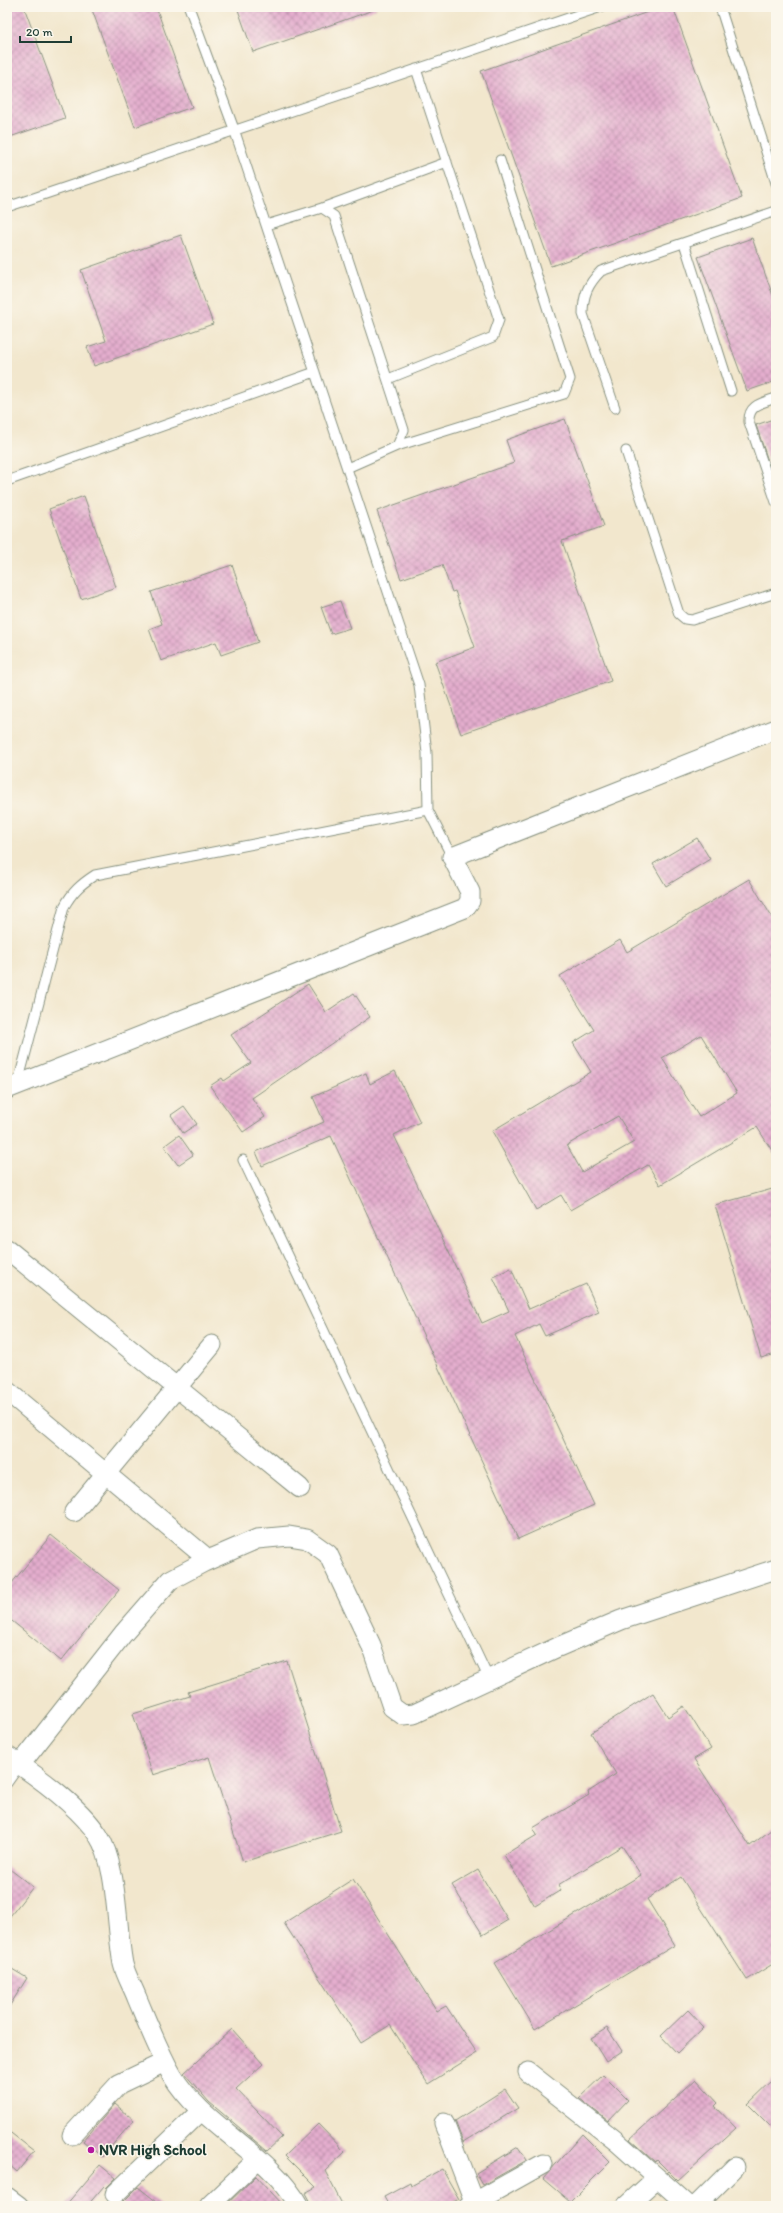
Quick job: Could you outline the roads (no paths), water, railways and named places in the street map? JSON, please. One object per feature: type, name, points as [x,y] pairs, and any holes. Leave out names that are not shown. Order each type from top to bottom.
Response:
[{"type":"street","points":[[12,1086],[465,908],[470,901],[470,892],[452,857],[776,729]]},
{"type":"street","points":[[7,1249],[300,1488]]},
{"type":"street","points":[[74,1512],[212,1345]]},
{"type":"street","points":[[7,1392],[209,1560]]},
{"type":"street","points":[[299,2206],[292,2192],[258,2159],[201,2111],[173,2076],[165,2062],[124,1966],[109,1861],[98,1835],[73,1807],[13,1761],[170,1580],[209,1560],[258,1540],[289,1536],[307,1539],[328,1554],[371,1645],[392,1707],[403,1715],[414,1714],[621,1620],[776,1569]]},
{"type":"street","points":[[72,2135],[119,2084],[165,2062]]},
{"type":"street","points":[[528,2072],[616,2141],[689,2206]]},
{"type":"street","points":[[115,2194],[201,2111]]},
{"type":"street","points":[[444,2123],[473,2205],[543,2164]]},
{"type":"street","points":[[209,2206],[258,2159]]},
{"type":"street","points":[[696,2206],[735,2167]]},
{"type":"street","points":[[626,2206],[657,2178]]},
{"type":"street","points":[[7,2197],[19,2206]]},
{"type":"lane","points":[[190,7],[234,129],[420,685],[428,753],[428,810],[452,857]]},
{"type":"lane","points":[[7,207],[234,129],[600,7]]},
{"type":"lane","points":[[720,7],[776,183]]},
{"type":"lane","points":[[388,380],[494,337],[499,320],[416,68]]},
{"type":"lane","points":[[347,468],[398,446],[564,394],[570,379],[500,160]]},
{"type":"lane","points":[[266,225],[322,208],[447,162]]},
{"type":"lane","points":[[322,208],[334,216],[404,430],[398,446]]},
{"type":"lane","points":[[615,408],[583,314],[583,300],[589,282],[601,271],[776,211]]},
{"type":"lane","points":[[684,243],[731,391]]},
{"type":"lane","points":[[7,481],[315,372]]},
{"type":"lane","points":[[776,398],[755,405],[748,415],[776,502]]},
{"type":"lane","points":[[626,451],[680,614],[685,619],[692,620],[776,593]]},
{"type":"lane","points":[[12,1086],[64,907],[70,895],[80,885],[95,875],[428,810]]},
{"type":"lane","points":[[243,1160],[488,1680]]},
{"type":"lane","points":[[7,1783],[13,1761]]},
{"type":"place","name":"NVR High School","points":[[91,2150]]}]
